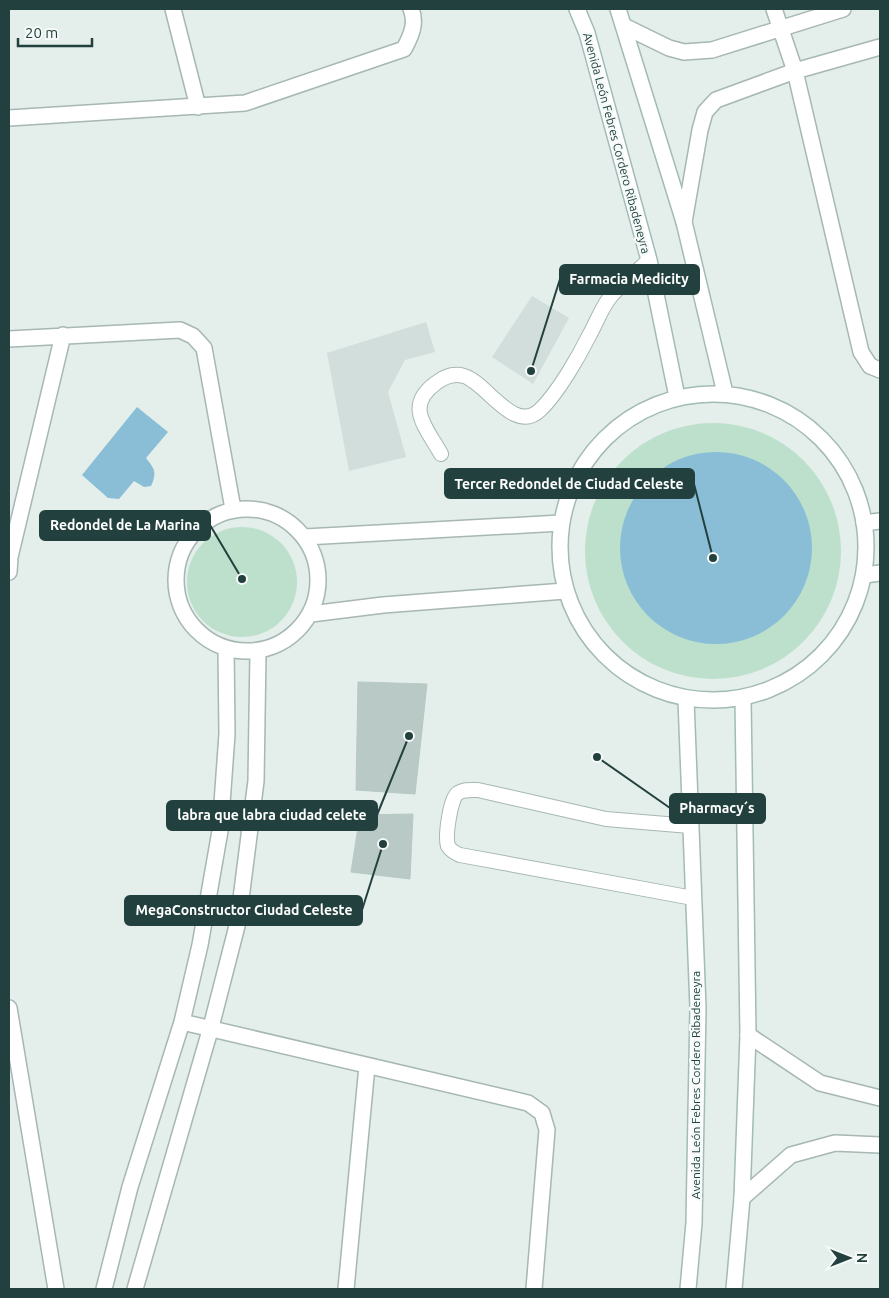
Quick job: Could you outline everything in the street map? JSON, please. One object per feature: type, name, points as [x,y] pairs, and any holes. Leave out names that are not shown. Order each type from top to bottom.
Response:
[{"type":"street","points":[[173,9],[198,107]]},
{"type":"street","name":"Avenida León Febres Cordero Ribadeneyra","points":[[577,9],[587,33],[649,260],[677,396]]},
{"type":"street","points":[[618,9],[626,27],[684,222],[725,393]]},
{"type":"street","points":[[774,9],[795,71],[861,352],[870,366],[880,370]]},
{"type":"street","points":[[626,27],[669,48],[684,52],[712,50],[843,9]]},
{"type":"street","points":[[9,118],[245,103],[404,49],[412,34],[412,12]]},
{"type":"street","points":[[684,222],[700,130],[705,112],[716,100],[795,71],[880,47]]},
{"type":"street","points":[[9,339],[63,334],[180,330],[193,336],[204,348],[233,509]]},
{"type":"street","points":[[9,572],[10,557],[63,334]]},
{"type":"street","points":[[725,393],[775,406],[817,434],[848,474],[864,522],[864,575],[842,631],[799,675],[743,699],[686,700],[633,680],[591,642],[565,591],[561,523],[581,466],[622,422],[677,396],[725,393]]},
{"type":"street","points":[[233,509],[260,509],[285,519],[305,537],[317,562],[319,589],[311,614],[289,640],[258,652],[226,649],[202,637],[185,616],[176,590],[178,563],[189,539],[208,520],[233,509]]},
{"type":"street","points":[[864,522],[880,521]]},
{"type":"street","points":[[305,537],[561,523]]},
{"type":"street","points":[[864,575],[880,573]]},
{"type":"street","points":[[311,614],[383,605],[565,591]]},
{"type":"street","points":[[104,1289],[130,1187],[182,1022],[200,945],[220,831],[227,734],[226,649]]},
{"type":"street","points":[[135,1289],[211,1027],[238,922],[256,781],[258,652]]},
{"type":"street","points":[[734,1289],[742,1198],[748,1035],[743,699]]},
{"type":"street","name":"Avenida León Febres Cordero Ribadeneyra","points":[[686,700],[698,1018],[694,1223],[688,1289]]},
{"type":"street","points":[[9,1008],[56,1289]]},
{"type":"street","points":[[182,1022],[211,1027],[366,1066],[528,1103],[542,1113],[547,1130],[534,1289]]},
{"type":"street","points":[[748,1035],[820,1082],[880,1098]]},
{"type":"street","points":[[346,1289],[366,1066]]},
{"type":"street","points":[[742,1198],[790,1155],[835,1143],[880,1145]]},
{"type":"lane","points":[[441,454],[418,409],[420,399],[433,385],[444,377],[463,375],[473,379],[498,403],[513,413],[521,416],[534,415],[547,401],[581,351],[608,300],[649,260]]},
{"type":"lane","points":[[690,826],[606,819],[478,790],[466,790],[458,793],[454,798],[446,835],[453,852],[460,855],[693,898]]},
{"type":"shaded area","points":[[532,296],[569,318],[533,384],[492,357]]},
{"type":"shaded area","points":[[426,322],[435,352],[405,360],[388,392],[406,457],[349,471],[327,353]]},
{"type":"green space","points":[[713,423],[750,429],[773,438],[794,452],[812,470],[831,502],[838,526],[841,551],[835,588],[826,611],[812,632],[794,650],[762,669],[738,676],[713,679],[676,673],[653,664],[632,650],[614,632],[595,600],[588,576],[585,551],[591,514],[600,491],[614,470],[632,452],[664,433],[688,426]]},
{"type":"green space","points":[[242,527],[263,531],[281,543],[293,561],[297,582],[293,603],[281,621],[263,633],[242,637],[221,633],[203,621],[191,603],[187,582],[191,561],[203,543],[221,531]]},
{"type":"water","points":[[137,407],[168,432],[146,458],[154,471],[153,482],[151,486],[144,487],[134,481],[119,499],[108,498],[82,475]]},
{"type":"water","points":[[716,452],[735,454],[753,460],[784,480],[804,511],[810,529],[812,548],[810,567],[804,585],[784,616],[753,636],[735,642],[716,644],[697,642],[679,636],[648,616],[628,585],[622,567],[620,548],[622,529],[628,511],[648,480],[679,460],[697,454]]},
{"type":"building","points":[[358,682],[427,684],[415,794],[356,790]]},
{"type":"building","points":[[413,814],[410,879],[351,872],[360,815]]},
{"type":"place","name":"Farmacia Medicity","points":[[531,371]]},
{"type":"place","name":"Tercer Redondel de Ciudad Celeste","points":[[713,558]]},
{"type":"place","name":"Redondel de La Marina","points":[[242,579]]},
{"type":"place","name":"labra que labra ciudad celete","points":[[409,736]]},
{"type":"place","name":"Pharmacy´s","points":[[597,757]]},
{"type":"place","name":"MegaConstructor Ciudad Celeste","points":[[383,844]]}]
